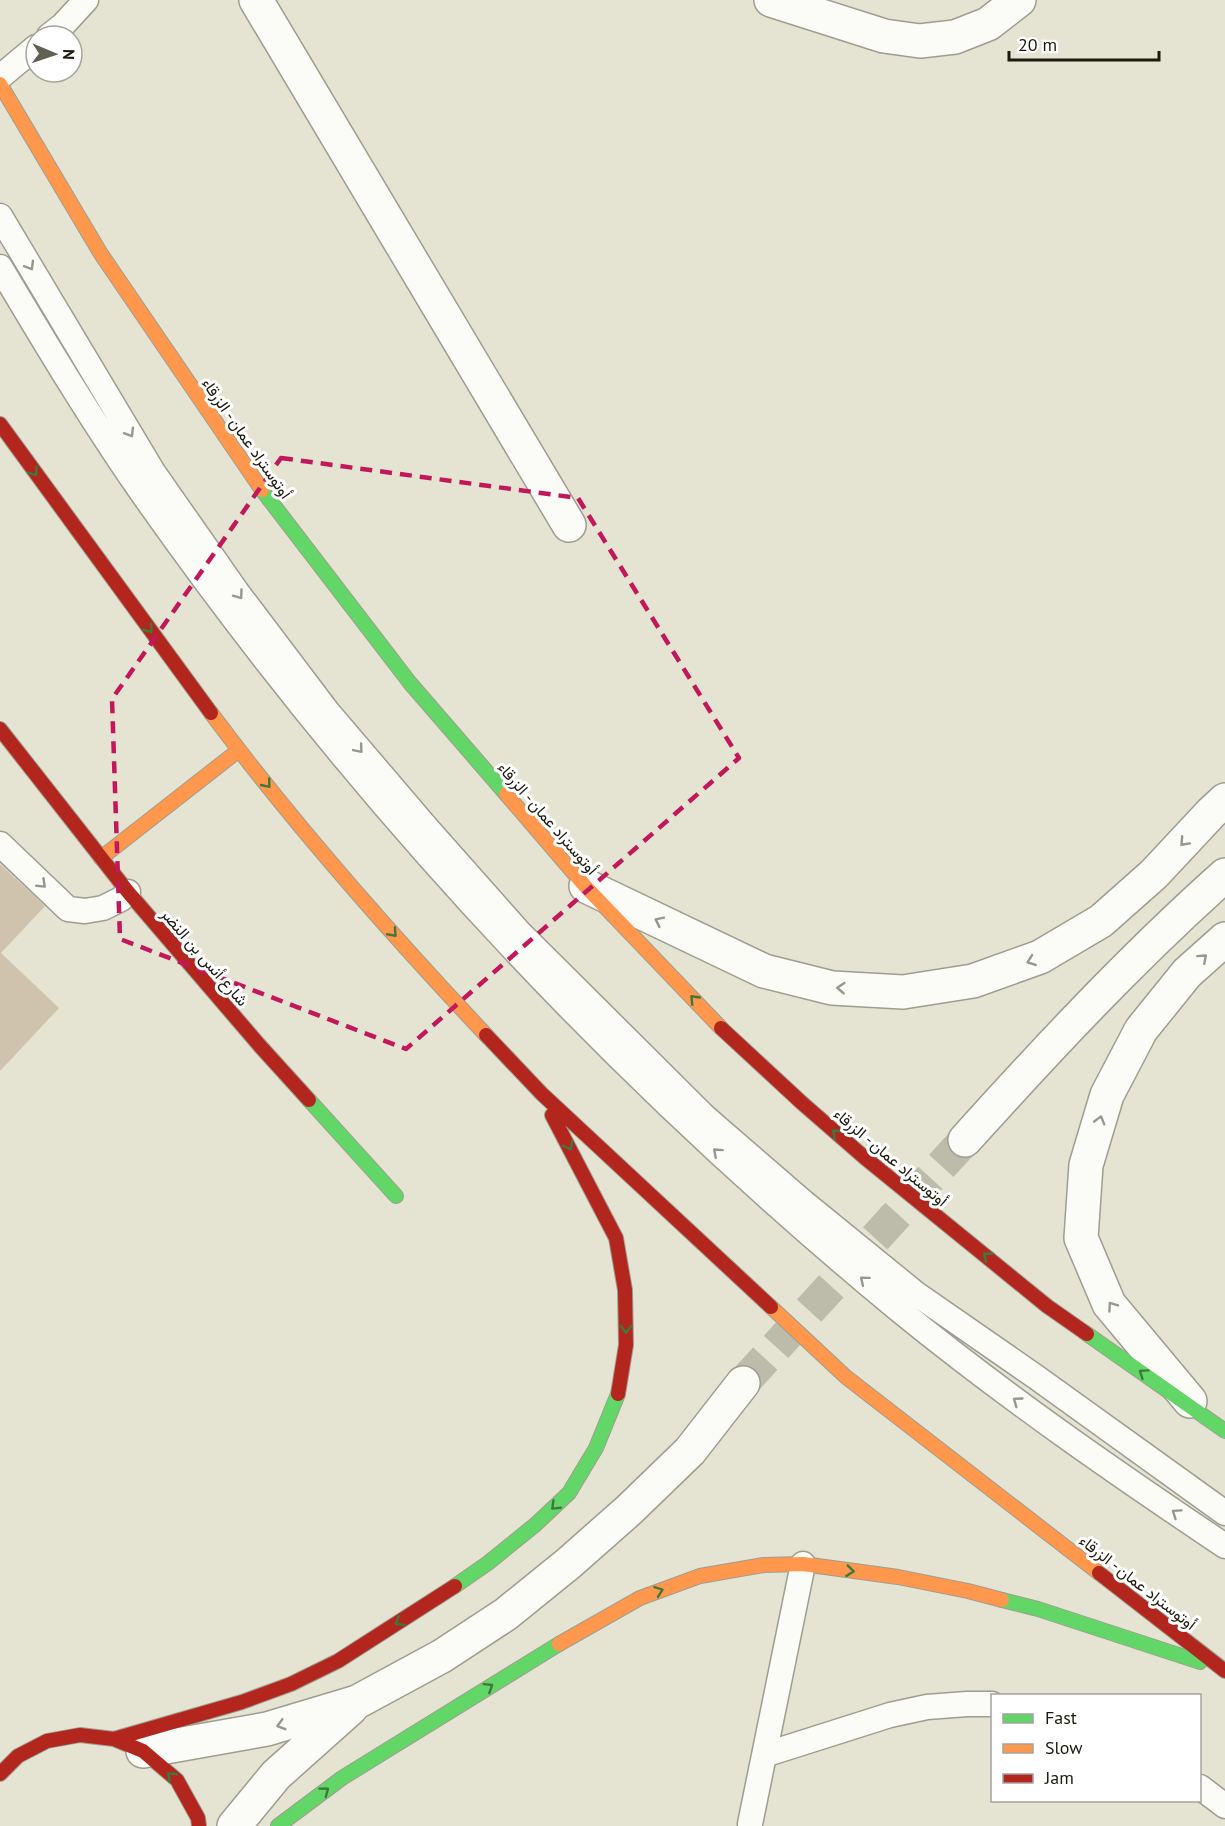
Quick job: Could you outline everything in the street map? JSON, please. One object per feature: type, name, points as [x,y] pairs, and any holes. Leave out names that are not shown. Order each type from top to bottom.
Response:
[{"type":"main road","name":"أوتوستراد عمان - الزرقاء","points":[[0,84],[101,254],[249,473],[410,683],[585,886],[726,1033],[864,1157],[1047,1306],[1214,1423]]},
{"type":"main road","name":"أوتوستراد عمان - الزرقاء","points":[[0,424],[239,750],[336,868],[437,983],[542,1094],[846,1377],[1224,1670]]},
{"type":"main road","name":"شارع أنس بن النضر","points":[[0,729],[128,892],[260,1046],[396,1196]]},
{"type":"main road","points":[[101,858],[239,750]]},
{"type":"main road","points":[[128,1745],[291,1684],[338,1661],[444,1594],[488,1563],[535,1525],[569,1493],[596,1448],[617,1397],[626,1345],[625,1290],[616,1238],[542,1094]]},
{"type":"main road","points":[[278,1826],[342,1778],[584,1629],[640,1598],[700,1576],[764,1565],[803,1564],[898,1577],[968,1592],[1038,1610],[1224,1670]]},
{"type":"main road","points":[[0,1774],[13,1754],[47,1741],[81,1735],[128,1745],[177,1779],[198,1818],[199,1826]]},
{"type":"street","points":[[256,0],[569,525]]},
{"type":"street","points":[[771,0],[884,36],[920,41],[955,37],[988,24],[1019,0]]},
{"type":"street","points":[[585,886],[764,971],[832,988],[903,992],[973,981],[1007,969],[1040,957],[1101,921],[1155,874],[1210,813],[1225,800]]},
{"type":"street","points":[[965,1140],[1114,979],[1225,875]]},
{"type":"street","points":[[1214,1423],[1109,1304],[1081,1238],[1086,1165],[1107,1095],[1141,1030],[1187,973],[1225,939]]},
{"type":"street","points":[[128,1745],[267,1729],[357,1702],[442,1656],[506,1614],[570,1563],[629,1510],[690,1451],[743,1383]]},
{"type":"street","points":[[234,1826],[276,1775],[357,1702]]},
{"type":"lane","points":[[64,24],[86,0]]},
{"type":"lane","points":[[0,77],[24,57]]},
{"type":"lane","points":[[0,216],[153,472],[237,592],[327,711],[519,932],[705,1117],[802,1201],[915,1293],[1225,1513]]},
{"type":"lane","points":[[0,267],[56,360],[136,484],[222,604],[314,723],[411,838],[512,949],[696,1134],[892,1304],[1012,1398],[1225,1546]]},
{"type":"lane","points":[[0,844],[68,909],[85,911],[103,909],[121,899],[128,892]]},
{"type":"lane","points":[[750,1824],[803,1564]]},
{"type":"lane","points":[[764,1755],[890,1715],[927,1707],[991,1704]]},
{"type":"lane","points":[[1201,1788],[1225,1806]]},
{"type":"highlighted area","points":[[281,458],[578,498],[739,758],[406,1049],[120,939],[112,699]]},
{"type":"building","points":[[0,864],[45,906],[1,953],[59,1008],[0,1071]]},
{"type":"tunnel","points":[[743,1383],[965,1140]]},
{"type":"traffic: fast","points":[[262,490],[410,683],[506,794]]},
{"type":"traffic: fast","points":[[309,1100],[396,1196]]},
{"type":"traffic: fast","points":[[1087,1334],[1225,1431]]},
{"type":"traffic: fast","points":[[455,1586],[535,1525],[569,1493],[596,1448],[618,1394]]},
{"type":"traffic: fast","points":[[1002,1600],[1038,1609],[1200,1662]]},
{"type":"traffic: fast","points":[[278,1826],[342,1778],[559,1644]]},
{"type":"traffic: slow","points":[[0,84],[101,254],[262,490]]},
{"type":"traffic: slow","points":[[211,713],[344,878],[486,1035]]},
{"type":"traffic: slow","points":[[101,858],[239,750]]},
{"type":"traffic: slow","points":[[506,794],[585,886],[721,1028]]},
{"type":"traffic: slow","points":[[771,1307],[846,1377],[1099,1573]]},
{"type":"traffic: slow","points":[[559,1644],[640,1598],[700,1576],[764,1565],[803,1564],[898,1577],[1002,1600]]},
{"type":"traffic: jam","points":[[0,424],[211,713]]},
{"type":"traffic: jam","points":[[0,729],[128,892],[309,1100]]},
{"type":"traffic: jam","points":[[721,1028],[864,1157],[1047,1306],[1087,1334]]},
{"type":"traffic: jam","points":[[486,1035],[542,1094],[771,1307]]},
{"type":"traffic: jam","points":[[552,1115],[616,1238],[625,1290],[626,1345],[618,1394]]},
{"type":"traffic: jam","points":[[1099,1573],[1225,1671]]},
{"type":"traffic: jam","points":[[114,1739],[242,1702],[291,1684],[338,1661],[455,1586]]},
{"type":"traffic: jam","points":[[0,1774],[18,1756],[47,1741],[80,1735],[114,1739],[143,1751],[177,1780],[198,1818],[199,1826]]}]
